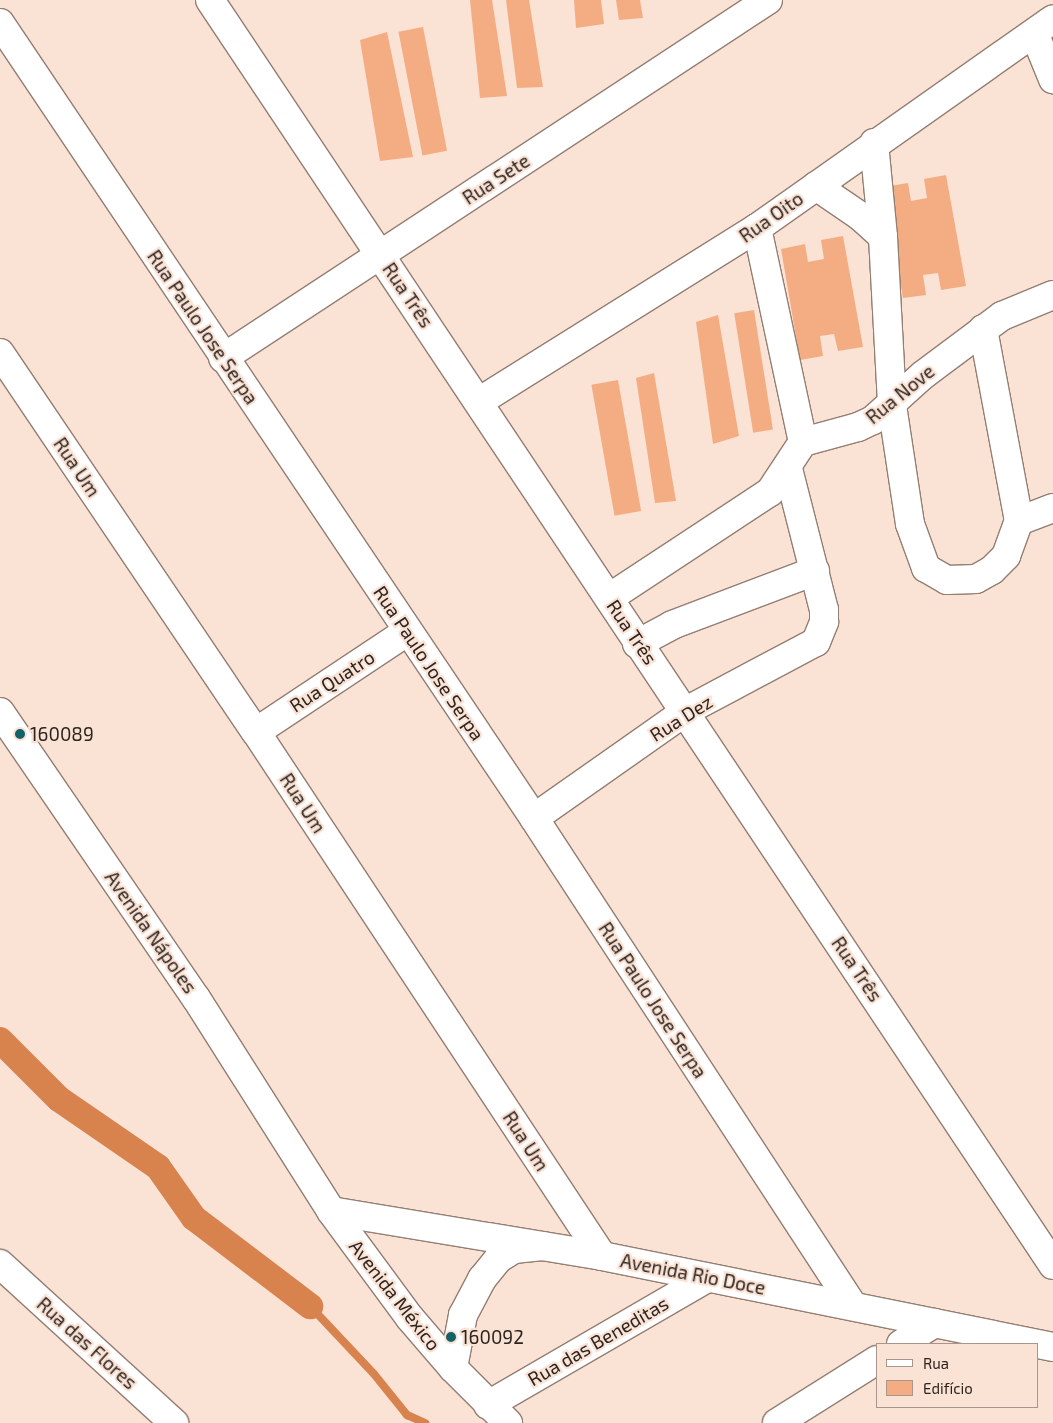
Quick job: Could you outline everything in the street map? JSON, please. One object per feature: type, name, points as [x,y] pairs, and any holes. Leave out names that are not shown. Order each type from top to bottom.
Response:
[{"type":"street","name":"Rua Três","points":[[210,0],[480,401],[637,644],[686,711],[1053,1265]]},
{"type":"street","name":"Rua Sete","points":[[223,358],[768,0]]},
{"type":"street","name":"Rua Paulo Jose Serpa","points":[[0,23],[223,358],[534,818],[854,1306]]},
{"type":"street","points":[[1044,27],[1053,80]]},
{"type":"street","name":"Rua Oito","points":[[480,401],[757,228],[874,143],[1044,27]]},
{"type":"street","points":[[874,143],[883,238],[892,405],[910,524],[926,568],[947,580],[976,579],[992,570],[1006,556],[1020,521],[983,329]]},
{"type":"street","points":[[816,186],[860,216],[883,238]]},
{"type":"street","points":[[609,598],[740,514],[770,492],[788,469],[803,442],[757,228]]},
{"type":"street","name":"Rua Nove","points":[[803,442],[858,427],[892,405],[923,375],[983,329],[1020,306],[1053,295]]},
{"type":"street","name":"Rua Um","points":[[0,354],[256,732],[602,1256]]},
{"type":"street","points":[[637,644],[672,625],[815,571],[788,469]]},
{"type":"street","points":[[1020,521],[1053,508]]},
{"type":"street","name":"Rua Dez","points":[[534,818],[686,711],[808,648],[816,642],[824,622],[815,571]]},
{"type":"street","name":"Rua Quatro","points":[[256,732],[408,631]]},
{"type":"street","name":"Avenida Nápoles","points":[[0,712],[196,998],[295,1157]]},
{"type":"street","name":"Avenida México","points":[[295,1157],[331,1212],[410,1318],[453,1368],[508,1423]]},
{"type":"street","name":"Avenida Rio Doce","points":[[331,1212],[602,1256],[1033,1343]]},
{"type":"street","points":[[453,1368],[463,1315],[482,1278],[498,1259],[514,1249],[542,1246]]},
{"type":"street","name":"Rua das Flores","points":[[1,1266],[174,1423]]},
{"type":"street","name":"Rua das Beneditas","points":[[488,1405],[707,1278]]},
{"type":"street","points":[[903,1343],[935,1323]]},
{"type":"street","name":"Avenida Rio Doce","points":[[1038,1344],[1053,1347]]},
{"type":"street","points":[[778,1423],[876,1361]]},
{"type":"building","points":[[470,0],[492,0],[507,96],[480,98]]},
{"type":"building","points":[[506,0],[529,0],[543,87],[517,88]]},
{"type":"building","points":[[574,0],[601,0],[604,24],[576,28]]},
{"type":"building","points":[[616,0],[640,0],[643,18],[619,20]]},
{"type":"building","points":[[423,27],[447,151],[423,155],[398,32]]},
{"type":"building","points":[[387,32],[413,157],[380,161],[360,40]]},
{"type":"building","points":[[946,175],[966,286],[941,290],[938,273],[923,275],[926,295],[903,298],[884,187],[908,183],[911,201],[927,198],[924,179]]},
{"type":"building","points":[[843,236],[863,347],[838,351],[834,334],[820,336],[823,356],[800,360],[781,249],[805,244],[808,262],[824,259],[821,240]]},
{"type":"building","points":[[754,310],[773,430],[753,433],[734,313]]},
{"type":"building","points":[[718,315],[739,436],[713,444],[696,322]]},
{"type":"building","points":[[654,373],[676,501],[655,503],[636,378]]},
{"type":"building","points":[[618,380],[641,511],[615,516],[591,385]]},
{"type":"waterway","points":[[0,1040],[59,1099],[158,1167],[194,1218],[310,1306]]},
{"type":"waterway","points":[[310,1306],[374,1374],[407,1415],[425,1423]]},
{"type":"place","name":"160089","points":[[20,734]]},
{"type":"place","name":"160092","points":[[451,1337]]}]
